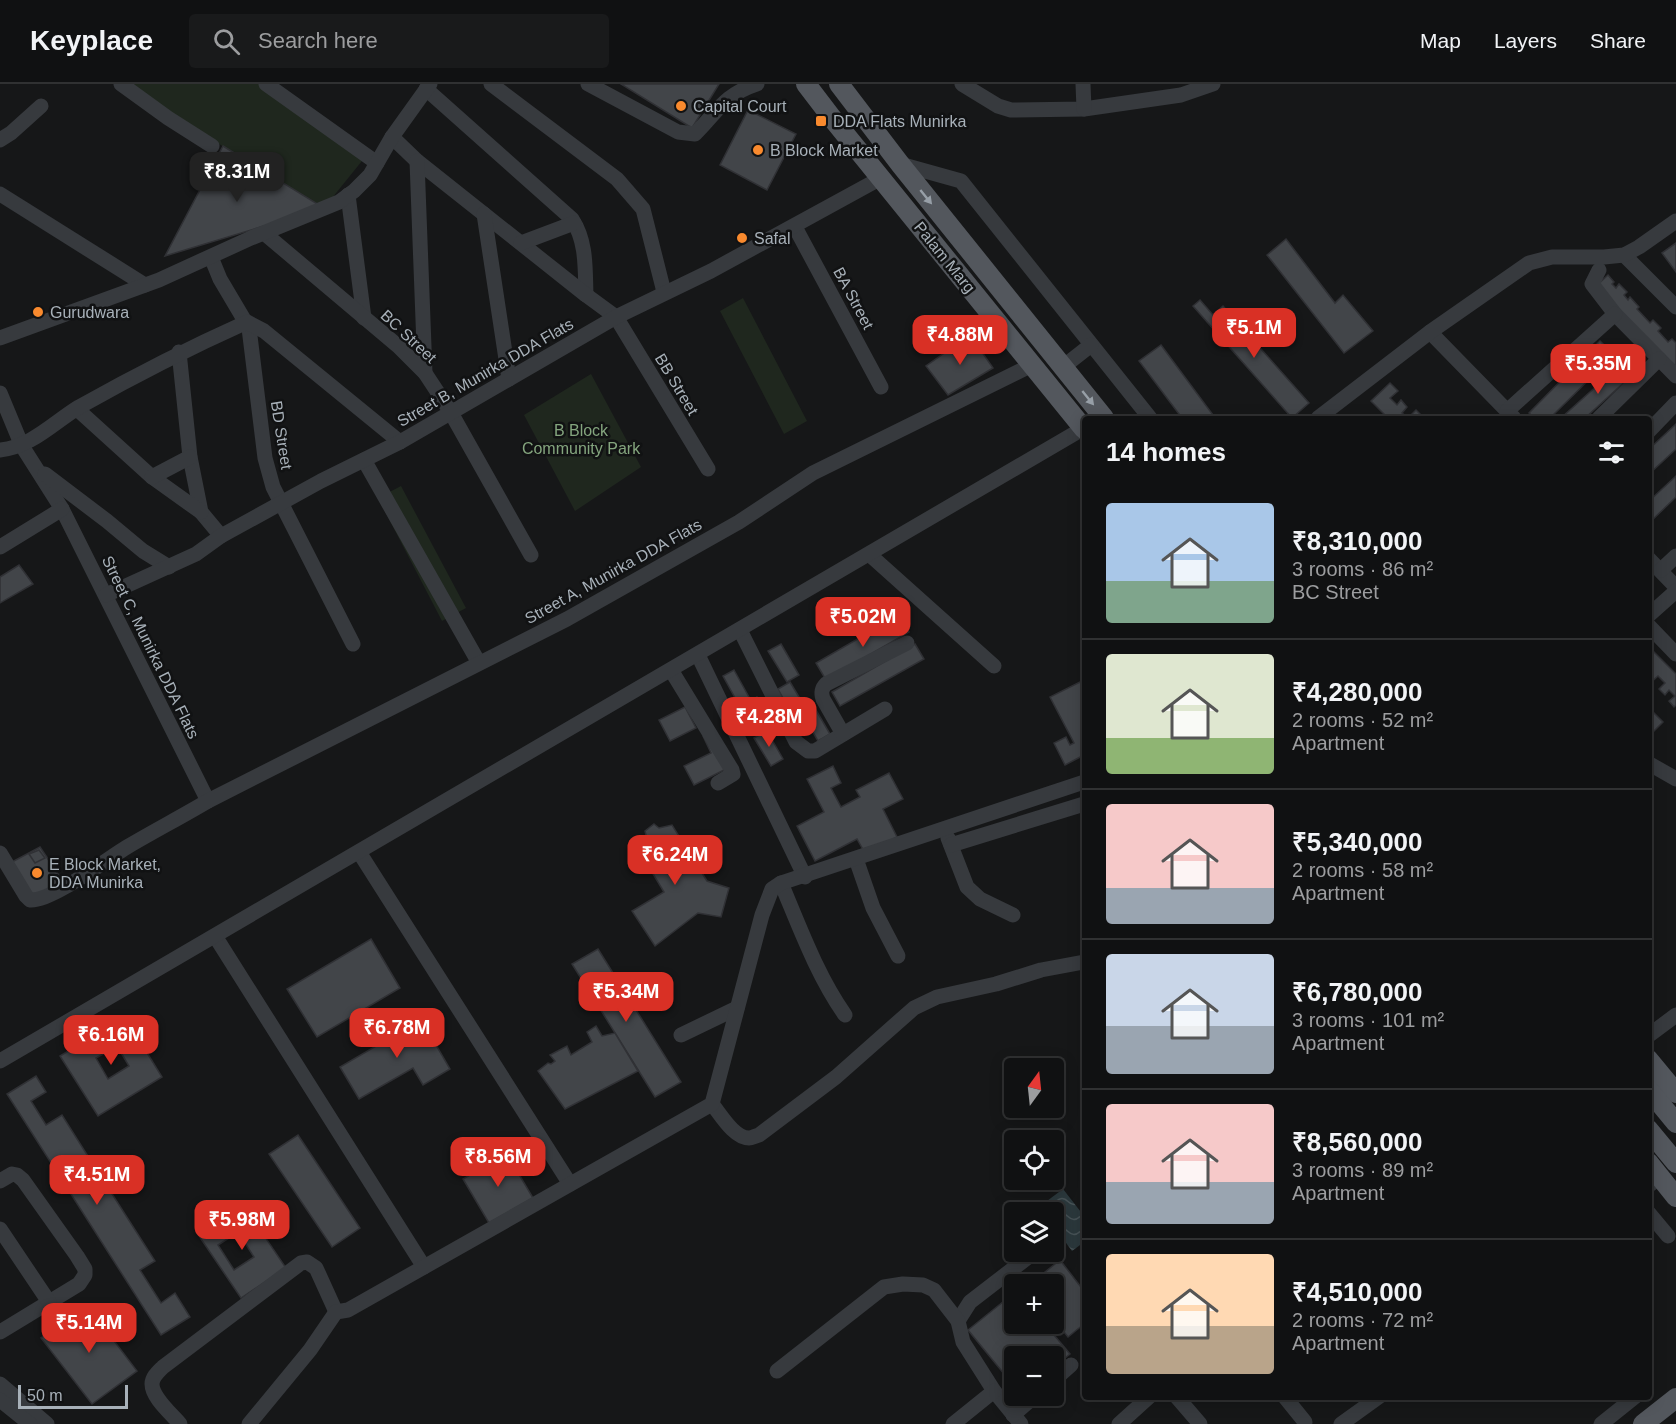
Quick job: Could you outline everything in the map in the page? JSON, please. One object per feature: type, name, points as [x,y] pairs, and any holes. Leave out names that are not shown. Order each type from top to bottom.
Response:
[{"type":"main road","name":"Palam Marg","points":[[806,84],[1082,427]]},
{"type":"main road","name":"Palam Marg","points":[[839,84],[900,164],[1102,416]]},
{"type":"main road","points":[[1652,1064],[1676,1094]]},
{"type":"main road","points":[[1652,1094],[1676,1123]]},
{"type":"main road","points":[[1652,1134],[1676,1163]]},
{"type":"main road","points":[[1652,1175],[1676,1197]]},
{"type":"main road","points":[[1643,1424],[1676,1398]]},
{"type":"street","points":[[267,84],[377,163]]},
{"type":"street","points":[[491,84],[617,179],[642,208],[664,292]]},
{"type":"street","points":[[588,84],[678,132],[695,134],[726,100],[737,92],[757,84]]},
{"type":"street","points":[[962,84],[990,103],[1004,109],[1084,109],[1181,95],[1213,84]]},
{"type":"street","points":[[1084,84],[1084,109]]},
{"type":"street","points":[[125,85],[168,118],[212,146]]},
{"type":"street","points":[[0,338],[146,285],[264,233],[329,208],[364,181],[428,87],[574,223],[583,246],[586,295]]},
{"type":"street","points":[[0,140],[41,106]]},
{"type":"street","points":[[393,137],[417,161],[586,295],[616,316]]},
{"type":"street","points":[[417,161],[425,373]]},
{"type":"street","points":[[900,164],[961,181],[1148,416]]},
{"type":"street","name":"Street B, Munirka DDA Flats","points":[[106,595],[196,554],[221,537],[399,441],[616,316],[711,272],[881,178]]},
{"type":"street","points":[[0,194],[146,285]]},
{"type":"street","points":[[348,195],[364,318]]},
{"type":"street","points":[[484,214],[509,379]]},
{"type":"street","points":[[1321,416],[1430,332],[1529,263],[1552,257],[1624,255],[1639,248],[1676,221]]},
{"type":"street","points":[[521,243],[574,223]]},
{"type":"street","name":"BA Street","points":[[795,227],[881,387]]},
{"type":"street","name":"BC Street","points":[[264,233],[398,346],[425,373],[450,411],[531,555]]},
{"type":"street","points":[[1624,255],[1676,307]]},
{"type":"street","name":"BD Street","points":[[211,257],[220,279],[247,322],[265,458],[273,487],[354,644]]},
{"type":"street","points":[[1599,270],[1592,284],[1615,314],[1676,376]]},
{"type":"street","points":[[1430,332],[1511,415],[1615,314]]},
{"type":"street","name":"BB Street","points":[[616,316],[708,469]]},
{"type":"street","points":[[0,450],[22,446],[77,409],[179,352],[247,322],[264,331],[399,441]]},
{"type":"street","points":[[1063,368],[1091,345]]},
{"type":"street","points":[[179,352],[190,457],[201,512]]},
{"type":"street","points":[[1601,416],[1659,359]]},
{"type":"street","name":"Street A, Munirka DDA Flats","points":[[0,853],[26,896],[36,901],[82,877],[126,847],[208,801],[567,619],[739,522],[813,473],[1032,365]]},
{"type":"street","name":"Street C, Munirka DDA Flats","points":[[0,393],[22,446],[62,509],[208,801]]},
{"type":"street","points":[[1652,428],[1676,403]]},
{"type":"street","points":[[77,409],[152,477],[201,512],[221,537]]},
{"type":"street","points":[[0,1061],[1082,430]]},
{"type":"street","points":[[152,477],[190,457]]},
{"type":"street","points":[[364,460],[479,663]]},
{"type":"street","points":[[37,468],[143,551],[169,567]]},
{"type":"street","points":[[0,547],[62,509]]},
{"type":"street","points":[[870,555],[994,666]]},
{"type":"street","points":[[1661,570],[1676,556]]},
{"type":"street","points":[[1652,562],[1676,589],[1652,612]]},
{"type":"street","points":[[1652,629],[1676,654]]},
{"type":"street","points":[[740,630],[796,742],[808,751],[815,751],[885,709]]},
{"type":"street","points":[[843,734],[823,699],[823,687],[906,643]]},
{"type":"street","points":[[698,655],[805,877]]},
{"type":"street","points":[[671,670],[732,770],[732,774],[718,783]]},
{"type":"street","points":[[1652,765],[1676,779]]},
{"type":"street","points":[[336,1311],[348,1310],[712,1104],[764,908],[772,890],[781,883],[805,877],[1082,783]]},
{"type":"street","points":[[951,845],[1082,805]]},
{"type":"street","points":[[945,829],[967,887],[972,894],[1013,915]]},
{"type":"street","points":[[359,852],[570,1184]]},
{"type":"street","points":[[856,859],[873,908],[898,956]]},
{"type":"street","points":[[781,883],[816,964],[845,1015]]},
{"type":"street","points":[[214,936],[424,1267]]},
{"type":"street","points":[[712,1104],[732,1129],[740,1135],[749,1138],[759,1136],[836,1077],[914,1008],[923,1003],[937,997],[996,984],[1041,970],[1082,962]]},
{"type":"street","points":[[681,1035],[737,1008]]},
{"type":"street","points":[[1652,1033],[1676,1015]]},
{"type":"street","points":[[0,1181],[12,1174],[23,1180],[85,1269],[85,1275],[79,1284],[0,1332]]},
{"type":"street","points":[[1652,1217],[1668,1236]]},
{"type":"street","points":[[0,1229],[49,1302]]},
{"type":"street","points":[[180,1424],[154,1391],[152,1383],[154,1376],[301,1263],[307,1262],[316,1268],[336,1311]]},
{"type":"street","points":[[958,1321],[970,1302],[1022,1262]]},
{"type":"street","points":[[777,1371],[884,1287],[903,1284],[923,1285],[934,1290],[958,1321],[963,1342],[994,1391],[1017,1419],[1027,1406]]},
{"type":"street","points":[[249,1424],[310,1350],[336,1311]]},
{"type":"street","points":[[1064,1371],[1071,1365]]},
{"type":"street","points":[[0,1384],[47,1424]]},
{"type":"street","points":[[953,1424],[994,1391]]},
{"type":"street","points":[[0,1400],[30,1424]]},
{"type":"street","points":[[1119,1424],[1146,1400]]},
{"type":"street","points":[[1179,1400],[1200,1424]]},
{"type":"street","points":[[1287,1400],[1305,1422]]},
{"type":"street","points":[[1341,1424],[1374,1400]]},
{"type":"street","points":[[1601,1424],[1631,1400]]},
{"type":"green space","points":[[129,84],[266,84],[366,156],[324,208],[126,87]]},
{"type":"green space","points":[[743,298],[807,421],[784,434],[720,311]]},
{"type":"green space","name":"B Block Community Park","points":[[591,374],[641,467],[575,511],[524,415]]},
{"type":"green space","points":[[401,486],[466,608],[442,621],[378,498]]},
{"type":"water","points":[[1062,1190],[1082,1213],[1082,1244],[1072,1251],[1064,1240],[1064,1202],[1046,1202]]},
{"type":"building","name":"Capital Court","points":[[621,84],[719,84],[692,128]]},
{"type":"building","name":"B Block Market","points":[[748,110],[796,134],[767,190],[720,165]]},
{"type":"building","points":[[223,146],[324,208],[165,256]]},
{"type":"building","points":[[1286,239],[1335,303],[1343,295],[1373,331],[1344,353],[1267,255]]},
{"type":"building","points":[[1676,243],[1676,272],[1662,253]]},
{"type":"building","points":[[1608,275],[1616,288],[1619,284],[1627,292],[1624,295],[1628,300],[1630,297],[1650,323],[1653,320],[1661,328],[1658,331],[1668,342],[1672,339],[1676,343],[1676,371],[1596,286]]},
{"type":"building","points":[[1200,300],[1213,315],[1223,306],[1309,403],[1294,416],[1290,416],[1193,306]]},
{"type":"building","points":[[970,335],[993,368],[948,395],[926,366]]},
{"type":"building","points":[[1600,341],[1614,355],[1552,416],[1533,416],[1529,413]]},
{"type":"building","points":[[1161,345],[1213,415],[1180,416],[1139,361]]},
{"type":"building","points":[[1619,366],[1629,378],[1587,416],[1563,416]]},
{"type":"building","points":[[1390,383],[1398,391],[1390,398],[1397,405],[1401,400],[1407,407],[1402,413],[1406,416],[1386,416],[1371,401]]},
{"type":"building","points":[[1416,410],[1422,416],[1410,416]]},
{"type":"building","points":[[1676,424],[1676,449],[1652,471],[1652,446]]},
{"type":"building","points":[[1676,476],[1676,497],[1652,520],[1652,498]]},
{"type":"building","points":[[19,565],[33,584],[0,603],[0,577]]},
{"type":"building","points":[[899,615],[909,632],[826,680],[816,663]]},
{"type":"building","points":[[781,644],[799,675],[787,682],[768,651]]},
{"type":"building","points":[[915,644],[924,659],[840,706],[832,692]]},
{"type":"building","points":[[1652,650],[1676,674],[1676,705],[1674,707],[1669,701],[1675,696],[1669,690],[1665,695],[1659,689],[1665,683],[1658,676],[1652,681]]},
{"type":"building","points":[[734,670],[750,699],[739,705],[723,676]]},
{"type":"building","points":[[790,682],[805,707],[792,714],[778,689]]},
{"type":"building","points":[[1080,682],[1082,686],[1082,756],[1065,765],[1054,743],[1066,737],[1070,745],[1074,743],[1050,697]]},
{"type":"building","points":[[757,697],[773,725],[762,731],[746,703]]},
{"type":"building","points":[[813,705],[830,734],[818,741],[801,712]]},
{"type":"building","points":[[685,707],[696,728],[670,741],[659,720]]},
{"type":"building","points":[[1652,711],[1663,722],[1652,733]]},
{"type":"building","points":[[767,731],[783,759],[771,766],[754,738]]},
{"type":"building","points":[[703,736],[726,769],[694,785],[684,766],[711,753]]},
{"type":"building","points":[[833,766],[841,783],[831,788],[841,807],[860,797],[856,790],[889,773],[903,799],[883,809],[897,837],[865,853],[857,839],[815,861],[797,826],[824,812],[807,779]]},
{"type":"building","points":[[654,824],[659,828],[672,825],[707,881],[729,888],[721,917],[698,913],[655,946],[632,911],[664,892],[635,844]]},
{"type":"building","name":"E Block Market, DDA Munirka","points":[[40,847],[64,883],[31,898],[10,863]]},
{"type":"building","points":[[39,850],[45,858],[35,863],[29,854]]},
{"type":"building","points":[[371,939],[400,988],[317,1037],[287,989]]},
{"type":"building","points":[[598,949],[681,1082],[655,1097],[572,964]]},
{"type":"building","points":[[418,1014],[450,1069],[423,1085],[413,1068],[359,1099],[340,1067],[390,1038],[387,1032]]},
{"type":"building","points":[[125,1017],[162,1077],[98,1116],[60,1056]],"holes":[[[117,1046],[129,1066],[108,1079],[96,1058]]]},
{"type":"building","points":[[596,1026],[602,1036],[615,1033],[638,1071],[565,1109],[538,1071],[548,1063],[555,1061],[550,1055],[567,1046],[571,1055],[592,1042],[587,1032]]},
{"type":"building","points":[[36,1076],[46,1092],[31,1101],[46,1125],[62,1115],[96,1169],[80,1178],[91,1195],[107,1186],[155,1261],[140,1270],[161,1303],[175,1293],[190,1317],[161,1335],[7,1094]]},
{"type":"building","points":[[298,1135],[360,1228],[332,1247],[269,1154]]},
{"type":"building","points":[[507,1154],[533,1198],[489,1223],[463,1179]]},
{"type":"building","points":[[242,1203],[286,1268],[241,1298],[197,1233]],"holes":[[[238,1232],[254,1257],[234,1270],[218,1245]]]},
{"type":"building","points":[[1058,1262],[1062,1262],[1082,1288],[1082,1326],[1068,1337],[1064,1332],[1064,1274],[1042,1274]]},
{"type":"building","points":[[1004,1301],[1004,1334],[1053,1334],[1063,1346],[1004,1346],[1004,1374],[968,1330]]},
{"type":"building","points":[[86,1304],[137,1371],[92,1404],[41,1338]]},
{"type":"building","points":[[1064,1347],[1070,1354],[1064,1359]]},
{"type":"place","name":"Capital Court","points":[[681,106]]},
{"type":"place","name":"DDA Flats Munirka","points":[[821,121]]},
{"type":"place","name":"B Block Market","points":[[758,150]]},
{"type":"place","name":"Safal","points":[[742,238]]},
{"type":"place","name":"Gurudwara","points":[[38,312]]},
{"type":"place","name":"E Block Market, DDA Munirka","points":[[37,873]]}]
